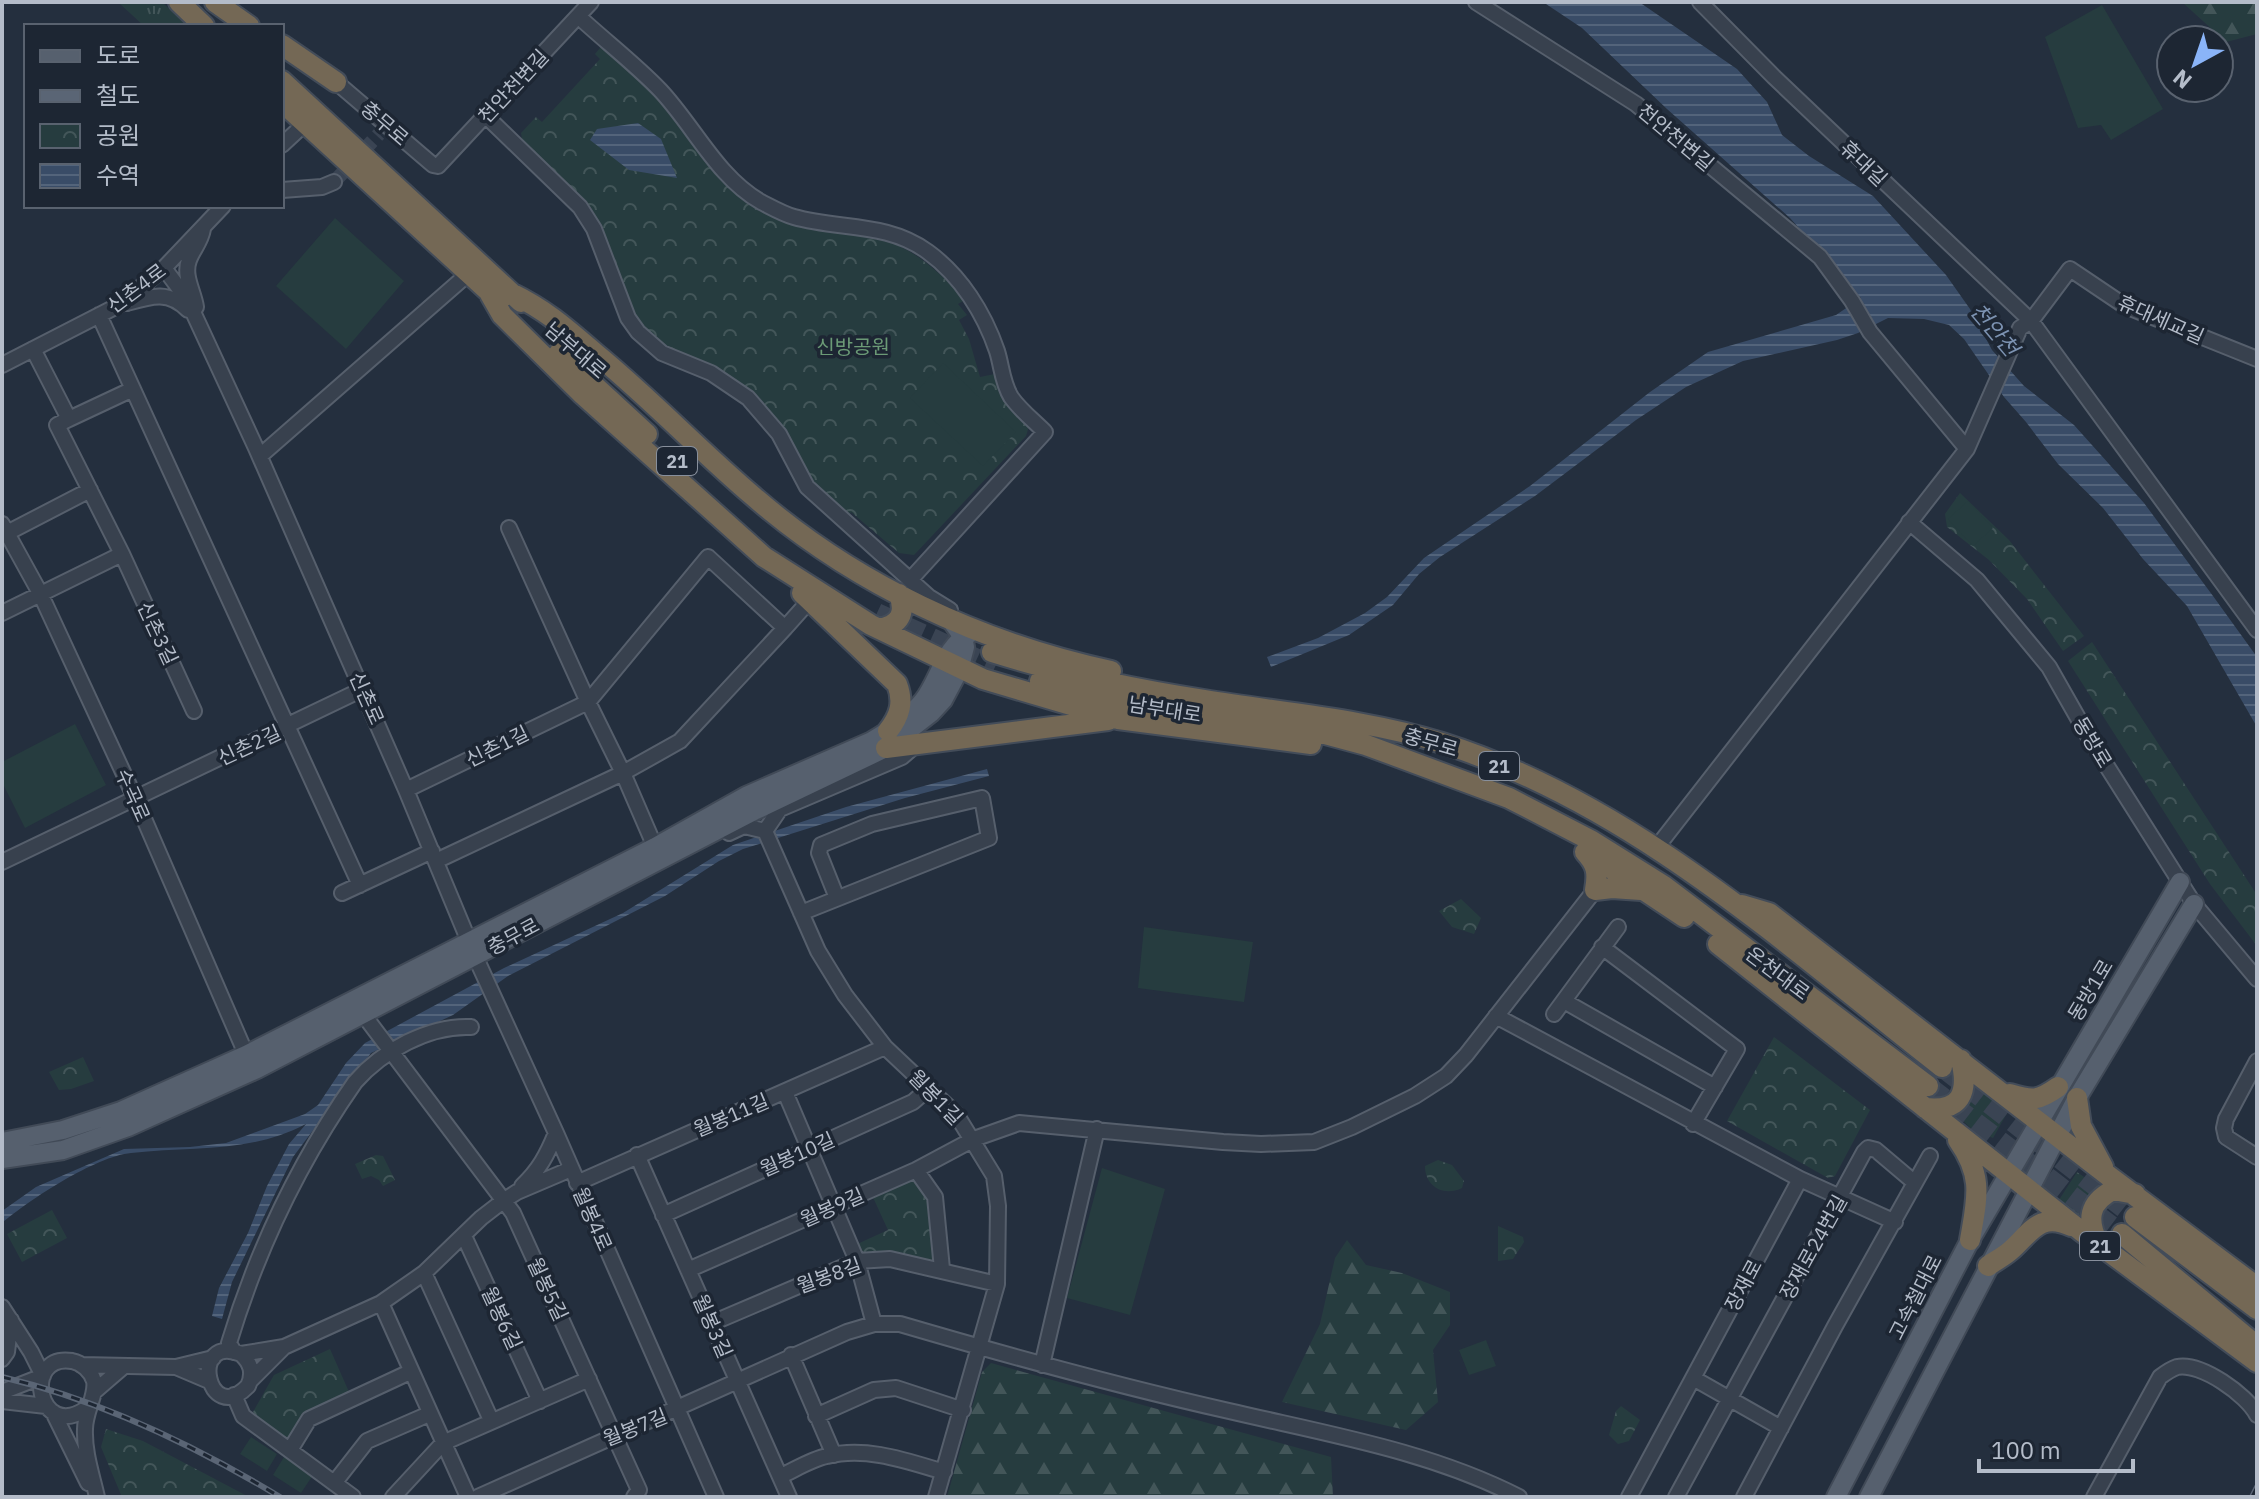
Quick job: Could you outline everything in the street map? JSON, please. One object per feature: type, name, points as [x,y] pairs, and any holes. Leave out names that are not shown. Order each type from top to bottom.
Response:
[{"type":"highway","points":[[179,2],[202,24]]},
{"type":"highway","points":[[202,2],[225,24]]},
{"type":"highway","points":[[215,2],[246,24]]},
{"type":"highway","points":[[284,46],[336,82]]},
{"type":"highway","name":"남부대로","points":[[284,84],[310,119],[468,274],[577,369],[740,520],[822,583],[890,604]]},
{"type":"highway","name":"남부대로","points":[[284,103],[310,119],[511,293],[543,309],[753,496],[890,604]]},
{"type":"highway","points":[[490,294],[502,315],[581,393],[764,557],[897,684],[902,702],[887,740],[917,744],[1118,719],[1315,745],[1338,738]]},
{"type":"highway","points":[[764,557],[890,604],[950,619],[971,634],[993,660],[1118,719]]},
{"type":"highway","points":[[890,604],[952,666],[993,660],[1115,672],[1319,709],[1327,719]]},
{"type":"highway","name":"남부대로","points":[[993,660],[1089,680],[1327,719]]},
{"type":"highway","name":"남부대로","points":[[993,660],[1097,698],[1314,731],[1338,738]]},
{"type":"highway","name":"충무로","points":[[1327,719],[1442,743],[1533,780],[1657,847]]},
{"type":"highway","name":"충무로","points":[[1338,738],[1428,766],[1509,798],[1627,861]]},
{"type":"highway","points":[[1509,798],[1545,827],[1654,888]]},
{"type":"highway","name":"온천대로","points":[[1657,847],[1952,1064]]},
{"type":"highway","points":[[1583,849],[1593,861],[1598,874],[1595,890],[1654,888]]},
{"type":"highway","name":"온천대로","points":[[1627,861],[1654,888],[1928,1086]]},
{"type":"highway","name":"21","points":[[1654,888],[1694,924],[2081,1231],[2257,1362]]},
{"type":"highway","points":[[1925,1108],[1946,1108],[1958,1101],[1966,1083],[1952,1064]]},
{"type":"highway","name":"21","points":[[1952,1064],[1986,1080],[2257,1287]]},
{"type":"highway","points":[[1986,1080],[2011,1094],[2032,1100],[2058,1087]]},
{"type":"highway","points":[[2077,1098],[2081,1126],[2110,1177]]},
{"type":"highway","points":[[1946,1124],[1975,1166],[1977,1186],[1970,1240]]},
{"type":"highway","points":[[2099,1245],[2090,1228],[2093,1205],[2113,1190],[2135,1194]]},
{"type":"highway","name":"21","points":[[2135,1217],[2257,1309]]},
{"type":"highway","points":[[1988,1266],[2012,1250],[2024,1234],[2040,1224],[2057,1221],[2081,1231]]},
{"type":"highway","name":"21","points":[[2122,1234],[2257,1346]]},
{"type":"main road","name":"충무로","points":[[2,1142],[63,1130],[121,1111],[250,1063],[363,1014],[754,811],[931,713],[943,700],[955,644],[971,634]]},
{"type":"main road","name":"충무로","points":[[2,1159],[63,1150],[128,1127],[250,1063],[475,957],[655,847],[746,796],[887,740]]},
{"type":"main road","name":"동방1로","points":[[2038,1120],[2180,882]]},
{"type":"main road","points":[[1869,1497],[2077,1098],[2194,904]]},
{"type":"main road","name":"고속철대로","points":[[1836,1497],[1970,1240],[2038,1120]]},
{"type":"street","name":"천안천변길","points":[[433,165],[438,166],[591,2]]},
{"type":"street","name":"천안천변길","points":[[1476,2],[1636,104],[1820,257],[1870,332],[1970,445]]},
{"type":"street","name":"휴대길","points":[[1700,2],[2026,325],[2257,630]]},
{"type":"street","points":[[578,16],[658,88],[734,183],[793,217],[876,229],[907,240],[928,252],[954,276],[978,307],[998,354],[1003,381],[1013,399],[1045,432],[890,604]]},
{"type":"street","name":"충무로","points":[[336,82],[382,129],[433,165]]},
{"type":"street","points":[[485,115],[580,207],[594,229],[628,318],[638,332],[662,353],[711,373],[748,398],[779,434],[807,487],[890,604]]},
{"type":"street","points":[[284,143],[310,119]]},
{"type":"street","points":[[284,190],[322,187],[334,182]]},
{"type":"street","name":"신촌4로","points":[[2,365],[119,305],[164,268],[221,208]]},
{"type":"street","points":[[197,320],[187,273],[203,227]]},
{"type":"street","name":"신촌로","points":[[164,268],[187,299],[260,456],[363,689],[475,957]]},
{"type":"street","name":"휴대세교길","points":[[2026,325],[2070,269],[2125,306],[2257,359]]},
{"type":"street","points":[[260,456],[468,274]]},
{"type":"street","points":[[119,305],[156,295],[168,296],[180,302],[197,320]]},
{"type":"street","points":[[99,315],[360,885]]},
{"type":"street","points":[[1657,847],[1970,445],[2026,325]]},
{"type":"street","points":[[33,349],[69,419]]},
{"type":"street","points":[[2,613],[122,554],[57,425],[133,389]]},
{"type":"street","points":[[4,528],[90,490]]},
{"type":"street","name":"동방로","points":[[1909,522],[1977,580],[2049,667],[2091,741],[2194,904],[2257,979]]},
{"type":"street","name":"수곡로","points":[[4,528],[40,593],[135,798],[250,1063]]},
{"type":"street","points":[[509,528],[655,847]]},
{"type":"street","name":"신촌3길","points":[[122,554],[194,711]]},
{"type":"street","name":"신촌1길","points":[[406,790],[588,702],[708,557],[785,628]]},
{"type":"street","points":[[890,604],[929,597],[989,628],[1115,672]]},
{"type":"street","points":[[929,597],[950,619]]},
{"type":"street","points":[[342,893],[623,773],[680,741],[810,600]]},
{"type":"street","name":"신촌2길","points":[[2,862],[363,689]]},
{"type":"street","points":[[565,909],[621,888],[744,826],[765,831],[780,809],[902,757],[917,744]]},
{"type":"street","points":[[801,913],[989,838],[982,798],[872,824],[821,845],[819,853],[837,898]]},
{"type":"street","name":"월봉1길","points":[[765,831],[818,951],[845,995],[885,1047],[956,1114],[994,1176],[998,1206],[997,1284],[936,1497]]},
{"type":"street","name":"월봉9길","points":[[688,1270],[916,1170],[974,1139],[1019,1123],[1236,1142],[1314,1142],[1352,1127],[1415,1096],[1446,1076],[1595,890]]},
{"type":"street","points":[[1554,1014],[1618,927]]},
{"type":"street","points":[[1602,947],[1737,1049],[1693,1124]]},
{"type":"street","name":"월봉4로","points":[[475,957],[716,1497]]},
{"type":"street","points":[[1564,1001],[1715,1087]]},
{"type":"street","name":"월봉5길","points":[[363,1014],[513,1213],[616,1434],[639,1490],[634,1497]]},
{"type":"street","points":[[1496,1016],[1693,1124],[1800,1179],[1895,1222]]},
{"type":"street","points":[[284,1347],[243,1391],[234,1395],[215,1391],[209,1381],[207,1371],[227,1352],[262,1248],[300,1170],[355,1082],[388,1050],[455,1026],[471,1027]]},
{"type":"street","name":"월봉11길","points":[[574,1176],[637,1155],[885,1047]]},
{"type":"street","points":[[2257,1061],[2224,1128],[2226,1137],[2257,1157]]},
{"type":"street","name":"월봉10길","points":[[663,1215],[913,1102],[929,1088]]},
{"type":"street","points":[[785,1092],[857,1261],[874,1324]]},
{"type":"street","points":[[1042,1365],[1097,1129]]},
{"type":"street","points":[[31,1352],[56,1363],[176,1367],[227,1352],[284,1347],[381,1303],[424,1273],[536,1173],[556,1133]]},
{"type":"street","name":"장재로24번길","points":[[1676,1497],[1864,1152],[1872,1147],[1915,1183]]},
{"type":"street","name":"월봉3길","points":[[637,1155],[789,1497]]},
{"type":"street","points":[[1744,1497],[1930,1156]]},
{"type":"street","points":[[916,1170],[935,1197],[942,1269]]},
{"type":"street","points":[[517,1192],[574,1176]]},
{"type":"street","name":"장재로","points":[[1629,1497],[1800,1179]]},
{"type":"street","name":"월봉6길","points":[[464,1236],[540,1401]]},
{"type":"street","name":"월봉8길","points":[[712,1323],[857,1261],[890,1259],[997,1284]]},
{"type":"street","points":[[424,1273],[491,1420]]},
{"type":"street","points":[[381,1303],[468,1497]]},
{"type":"street","points":[[2,1307],[43,1376],[39,1389],[96,1497]]},
{"type":"street","points":[[2,1359],[7,1352],[11,1320]]},
{"type":"street","name":"월봉7길","points":[[478,1497],[847,1332],[874,1324],[900,1324],[1120,1386],[1401,1452],[1481,1477],[1519,1497]]},
{"type":"street","points":[[227,1352],[250,1365],[251,1380]]},
{"type":"street","points":[[791,1355],[834,1455]]},
{"type":"street","points":[[2,1392],[43,1376],[56,1363]]},
{"type":"street","points":[[81,1365],[91,1374],[94,1392]]},
{"type":"street","points":[[96,1497],[85,1445],[87,1408],[94,1392],[123,1367]]},
{"type":"street","points":[[176,1367],[209,1381]]},
{"type":"street","points":[[2094,1497],[2160,1377],[2177,1367],[2196,1368],[2212,1374],[2255,1409]]},
{"type":"street","points":[[290,1450],[309,1419],[410,1372]]},
{"type":"street","points":[[1693,1378],[1781,1428]]},
{"type":"street","points":[[393,1497],[443,1443],[589,1379]]},
{"type":"street","points":[[816,1416],[874,1390],[896,1388],[963,1410]]},
{"type":"street","points":[[234,1395],[243,1416],[353,1497]]},
{"type":"street","points":[[2,1401],[71,1416],[87,1408]]},
{"type":"street","points":[[335,1482],[367,1441],[429,1414]]},
{"type":"street","points":[[781,1476],[834,1455],[889,1456],[944,1472]]},
{"type":"green space","points":[[118,2],[162,2],[185,24],[142,24]]},
{"type":"green space","points":[[2182,2],[2257,2],[2257,34],[2235,40],[2235,24],[2206,24]]},
{"type":"green space","points":[[2102,5],[2155,95],[2155,104],[2160,104],[2163,109],[2111,140],[2101,125],[2078,128],[2045,37]]},
{"type":"green space","name":"신방공원","points":[[600,48],[607,48],[662,99],[717,173],[751,206],[798,225],[865,235],[893,243],[927,264],[965,300],[958,304],[967,315],[959,320],[969,339],[980,377],[995,374],[1029,426],[1026,436],[914,555],[899,553],[851,512],[849,516],[813,486],[776,424],[659,346],[631,314],[606,251],[523,144],[521,133],[536,117],[542,122],[600,59],[595,54]]},
{"type":"green space","points":[[335,218],[404,281],[346,349],[276,286]]},
{"type":"green space","points":[[943,363],[1016,432],[983,466],[910,398]]},
{"type":"green space","points":[[1960,493],[2009,540],[2084,636],[2063,651],[2027,599],[1989,560],[1947,527],[1945,514]]},
{"type":"green space","points":[[1968,501],[1993,528],[1973,546],[1948,519]]},
{"type":"green space","points":[[2092,642],[2257,895],[2257,946],[2210,884],[2068,661]]},
{"type":"green space","points":[[75,724],[106,785],[25,828],[2,782],[2,762]]},
{"type":"green space","points":[[1461,899],[1481,918],[1474,934],[1452,927],[1439,911]]},
{"type":"green space","points":[[1144,927],[1253,942],[1244,1002],[1138,988]]},
{"type":"green space","points":[[1774,1037],[1870,1110],[1835,1176],[1828,1178],[1727,1121]]},
{"type":"green space","points":[[83,1057],[94,1081],[59,1090],[49,1072]]},
{"type":"green space","points":[[1973,1079],[2011,1106],[1993,1138],[1973,1130],[1953,1112]]},
{"type":"green space","points":[[376,1155],[383,1156],[395,1180],[383,1186],[371,1176],[362,1179],[355,1164]]},
{"type":"green space","points":[[1438,1160],[1452,1165],[1464,1181],[1462,1188],[1448,1191],[1432,1184],[1425,1166]]},
{"type":"green space","points":[[1102,1168],[1165,1189],[1130,1315],[1067,1298]]},
{"type":"green space","points":[[2077,1172],[2104,1191],[2084,1220],[2055,1206]]},
{"type":"green space","points":[[908,1177],[920,1181],[932,1198],[935,1264],[860,1259],[855,1245],[888,1230],[871,1193]]},
{"type":"green space","points":[[52,1210],[67,1238],[22,1262],[7,1234]]},
{"type":"green space","points":[[1498,1226],[1523,1237],[1524,1242],[1513,1259],[1498,1261]]},
{"type":"green space","points":[[1347,1240],[1366,1265],[1402,1273],[1450,1292],[1450,1325],[1433,1350],[1438,1402],[1406,1430],[1282,1402],[1320,1324],[1335,1258]]},
{"type":"green space","points":[[1486,1340],[1496,1366],[1469,1375],[1459,1350]]},
{"type":"green space","points":[[330,1349],[349,1392],[311,1411],[292,1435],[284,1438],[256,1419],[253,1412],[274,1375]]},
{"type":"green space","points":[[991,1363],[1331,1457],[1333,1497],[947,1497],[982,1372]]},
{"type":"green space","points":[[1621,1406],[1640,1420],[1629,1441],[1618,1444],[1609,1435],[1616,1411]]},
{"type":"green space","points":[[106,1429],[143,1441],[249,1497],[122,1497],[101,1447]]},
{"type":"green space","points":[[251,1437],[277,1454],[267,1471],[240,1454]]},
{"type":"green space","points":[[284,1457],[313,1475],[301,1493],[273,1475]]},
{"type":"water","points":[[1543,2],[1639,2],[1737,69],[1767,102],[1782,135],[1809,156],[1873,196],[1946,275],[1970,309],[1992,350],[2024,386],[2074,425],[2144,503],[2213,596],[2257,657],[2257,727],[2187,606],[2143,559],[2103,508],[2058,464],[2004,397],[1964,339],[1949,325],[1924,319],[1888,318],[1837,340],[1743,361],[1686,387],[1636,420],[1535,496],[1440,557],[1419,574],[1393,605],[1349,635],[1271,667],[1267,657],[1318,638],[1365,613],[1387,597],[1424,558],[1530,486],[1650,392],[1708,352],[1836,315],[1861,298],[1790,218],[1667,109],[1582,28]]},
{"type":"water","points":[[638,123],[661,139],[677,178],[629,170],[590,140],[597,129]]},
{"type":"water","points":[[987,769],[989,776],[905,798],[743,849],[665,896],[508,976],[453,1015],[371,1053],[293,1157],[232,1282],[222,1319],[212,1316],[219,1288],[289,1144],[306,1124],[284,1134],[241,1145],[117,1156],[64,1180],[2,1223],[2,1211],[36,1187],[124,1149],[226,1143],[305,1114],[318,1105],[346,1063],[365,1043],[504,968],[623,913],[733,845],[846,807]]},
{"type":"tunnel","points":[[334,182],[379,134]]},
{"type":"tunnel","points":[[877,613],[995,667]]},
{"type":"tunnel","points":[[1942,1067],[2135,1217]]},
{"type":"tunnel","points":[[1928,1086],[2122,1234]]},
{"type":"railway","points":[[2,1377],[75,1398],[146,1426],[280,1497]]},
{"type":"railway","points":[[2252,1497],[2257,1487]]},
{"type":"water label","name":"천안천","points":[[1995,329]]}]
